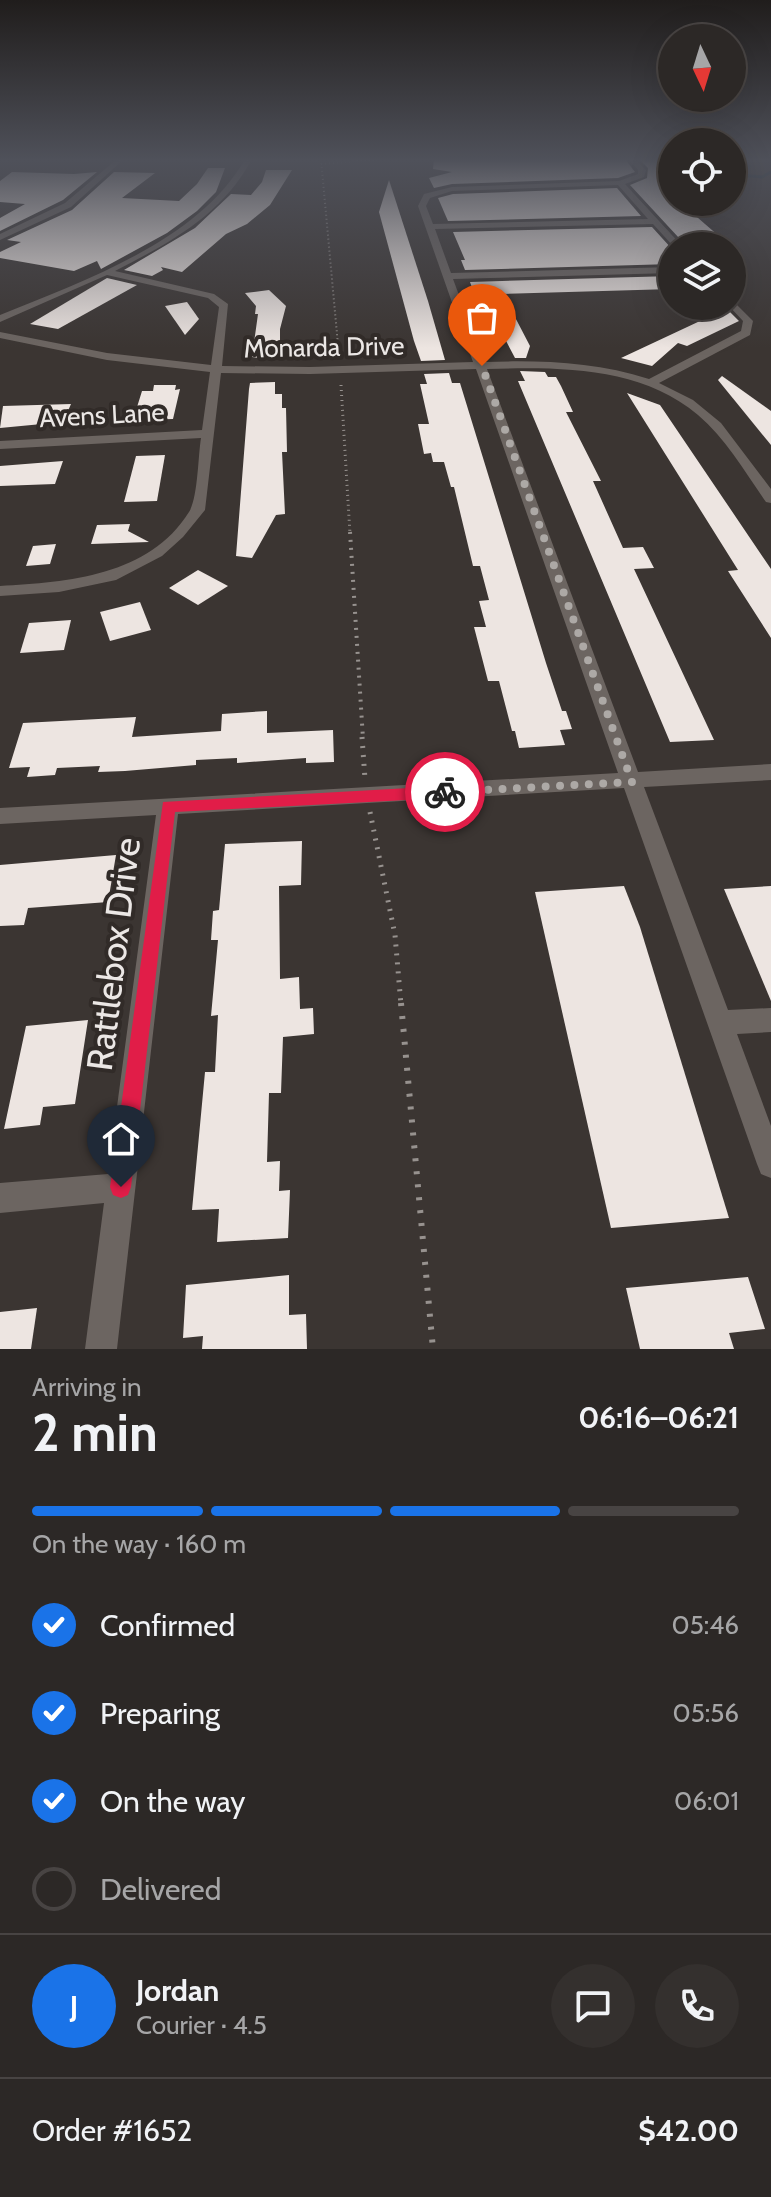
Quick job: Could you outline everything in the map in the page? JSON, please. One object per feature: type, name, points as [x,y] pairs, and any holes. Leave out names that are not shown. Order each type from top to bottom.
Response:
[{"type":"street","points":[[0,237],[32,222]]},
{"type":"street","points":[[0,319],[106,272],[191,222]]},
{"type":"street","points":[[429,222],[771,1164]]},
{"type":"street","points":[[430,227],[619,222]]},
{"type":"street","points":[[448,276],[658,270]]},
{"type":"street","points":[[0,591],[70,587],[120,574],[153,557],[181,534],[198,510],[224,306],[211,296],[106,272]]},
{"type":"street","points":[[650,383],[746,333],[746,319]]},
{"type":"street","name":"Monarda Drive","points":[[0,335],[79,353],[149,364],[215,369],[566,366],[650,383],[671,392],[707,415],[771,499]]},
{"type":"street","name":"Avens Lane","points":[[0,445],[207,434]]},
{"type":"street","points":[[0,816],[771,772]]},
{"type":"street","name":"Rattlebox Drive","points":[[101,1349],[168,806]]},
{"type":"street","points":[[720,1023],[771,1020]]},
{"type":"street","points":[[0,1198],[121,1187]]},
{"type":"path","points":[[326,222],[340,370],[366,796],[395,935],[433,1349]]},
{"type":"building","points":[[0,222],[18,222],[0,231]]},
{"type":"building","points":[[46,222],[182,222],[101,269],[97,261],[74,271],[0,258],[0,252],[21,242],[7,240]]},
{"type":"building","points":[[201,222],[249,222],[226,234],[182,272],[161,267],[163,270],[152,276],[124,270]]},
{"type":"building","points":[[382,222],[403,222],[445,360],[421,361]]},
{"type":"building","points":[[664,222],[703,222],[714,232],[673,232]]},
{"type":"building","points":[[652,227],[658,234],[658,264],[465,270],[461,260],[465,260],[453,232]]},
{"type":"building","points":[[658,276],[658,289],[503,294],[530,346],[526,358],[515,358],[504,337],[500,337],[480,293],[474,293],[470,282]]},
{"type":"building","points":[[107,278],[137,285],[58,329],[30,324]]},
{"type":"building","points":[[269,290],[286,306],[280,329],[280,356],[276,356],[276,360],[252,357],[258,314],[255,314],[256,306],[245,293]]},
{"type":"building","points":[[187,302],[199,319],[185,335],[165,306]]},
{"type":"building","points":[[700,321],[739,321],[687,346],[678,343],[652,366],[621,358]]},
{"type":"building","points":[[520,371],[545,372],[548,377],[556,377],[561,386],[573,412],[566,412],[601,481],[593,481],[623,548],[643,547],[654,568],[634,569],[714,740],[670,742],[518,381],[525,381]]},
{"type":"building","points":[[449,373],[452,383],[460,383],[546,663],[562,711],[566,711],[572,729],[560,730],[565,745],[519,748],[499,681],[488,681],[474,627],[486,627],[479,601],[489,600],[480,566],[473,566],[454,487],[451,487],[444,462],[433,462],[431,453],[424,454],[418,424],[429,424],[420,384],[427,384],[424,374]]},
{"type":"building","points":[[722,376],[771,411],[771,445],[718,380]]},
{"type":"building","points":[[275,382],[275,394],[282,394],[282,408],[286,408],[287,452],[282,452],[285,514],[276,515],[252,558],[236,556],[250,383]]},
{"type":"building","points":[[154,385],[176,385],[175,390],[180,389],[173,419],[133,420],[142,391],[153,391]]},
{"type":"building","points":[[627,393],[660,405],[771,569],[771,638],[728,571],[738,570]]},
{"type":"building","points":[[71,404],[63,422],[0,428],[3,406]]},
{"type":"building","points":[[165,455],[157,501],[124,502],[136,456]]},
{"type":"building","points":[[63,461],[55,484],[0,486],[0,466]]},
{"type":"building","points":[[130,524],[128,531],[149,542],[91,544],[97,525]]},
{"type":"building","points":[[56,544],[50,564],[26,566],[33,546]]},
{"type":"building","points":[[198,570],[228,586],[198,605],[169,588]]},
{"type":"building","points":[[140,602],[151,630],[110,641],[100,612]]},
{"type":"building","points":[[71,620],[64,650],[20,653],[29,623]]},
{"type":"building","points":[[267,711],[267,733],[333,730],[334,762],[306,763],[306,758],[237,763],[237,758],[196,760],[196,765],[125,771],[98,772],[100,766],[57,768],[55,775],[27,777],[30,767],[9,768],[23,723],[136,717],[132,737],[221,731],[222,714]]},
{"type":"building","points":[[302,841],[301,885],[279,886],[280,979],[299,977],[300,1009],[313,1008],[314,1034],[283,1037],[281,1093],[269,1093],[267,1162],[280,1161],[279,1191],[290,1190],[288,1238],[217,1242],[219,1209],[192,1210],[205,1072],[215,1072],[218,1015],[211,1016],[218,940],[211,940],[213,911],[219,910],[225,844]]},
{"type":"building","points":[[116,855],[108,902],[28,908],[24,925],[0,926],[0,865]]},
{"type":"building","points":[[624,886],[640,927],[729,1218],[611,1228],[535,892]]},
{"type":"building","points":[[771,886],[771,1001],[724,889]]},
{"type":"building","points":[[88,1020],[75,1104],[43,1107],[40,1125],[4,1129],[26,1026]]},
{"type":"building","points":[[289,1275],[289,1315],[306,1314],[307,1349],[202,1349],[203,1336],[183,1338],[186,1285]]},
{"type":"building","points":[[748,1277],[765,1329],[729,1333],[734,1349],[640,1349],[626,1288]]},
{"type":"building","points":[[37,1308],[31,1349],[0,1349],[0,1312]]},
{"type":"way so far","points":[[445,792],[632,782],[482,366]]},
{"type":"route","points":[[121,1187],[168,806],[445,792]]}]
